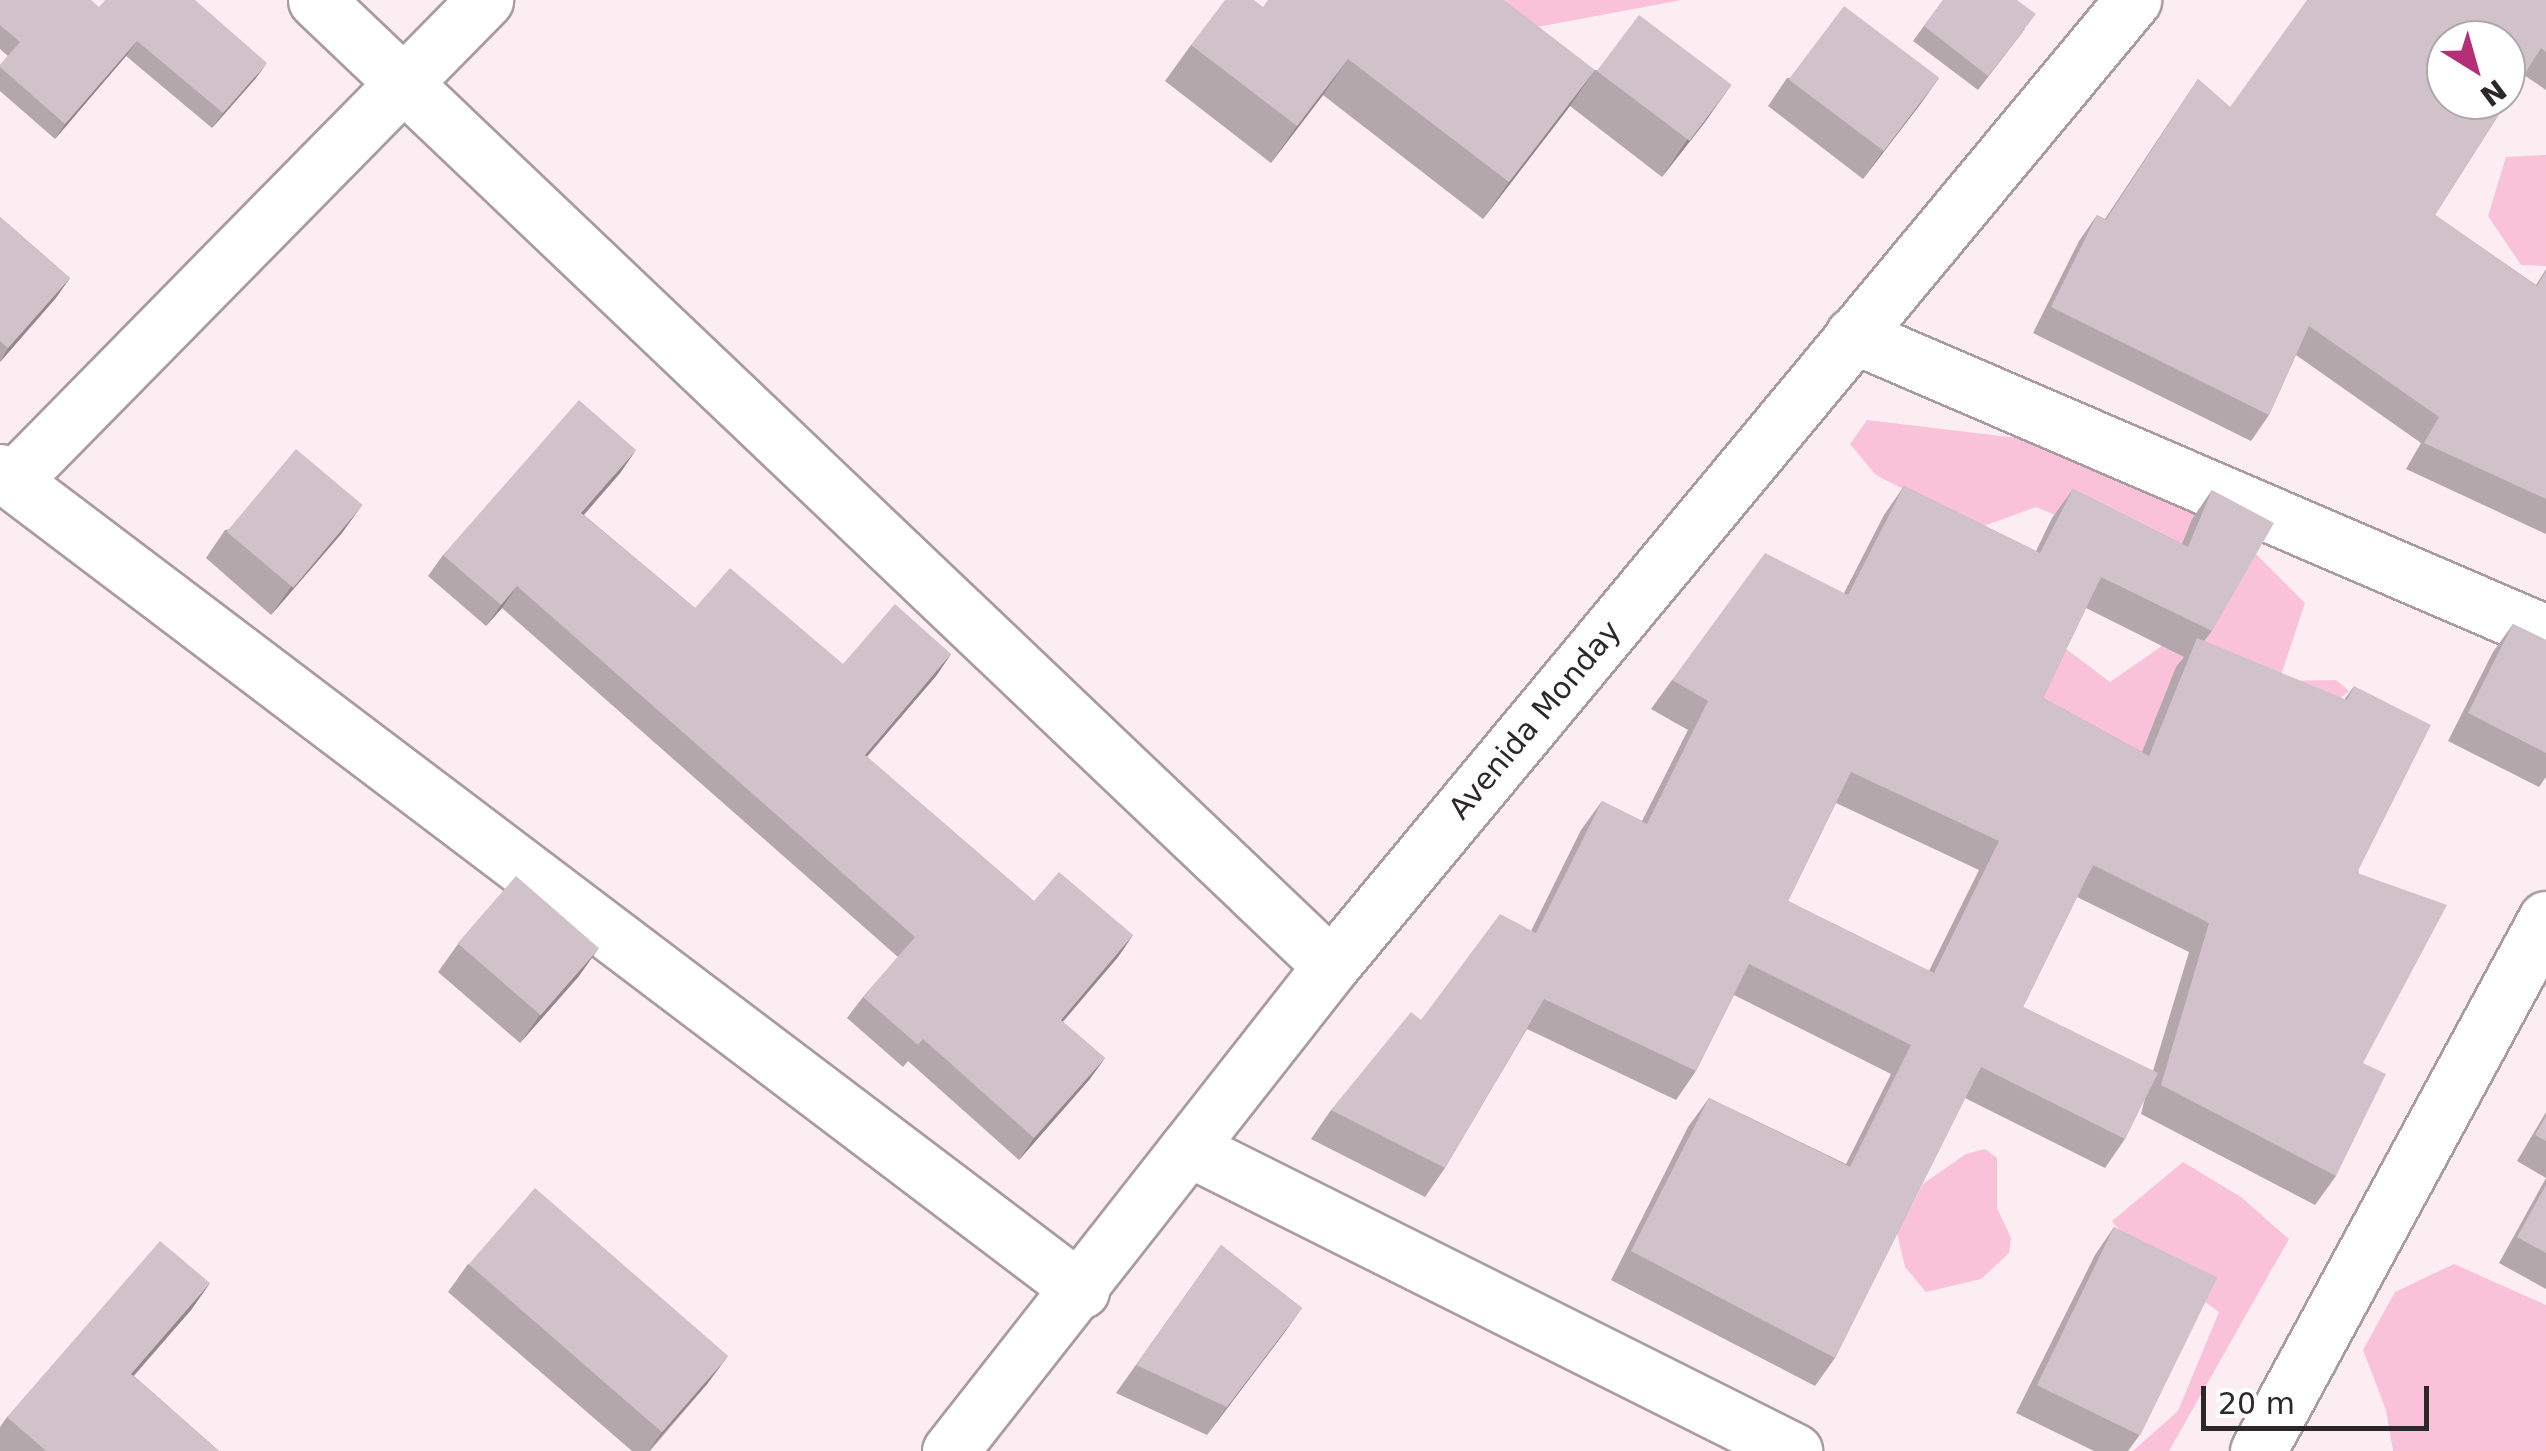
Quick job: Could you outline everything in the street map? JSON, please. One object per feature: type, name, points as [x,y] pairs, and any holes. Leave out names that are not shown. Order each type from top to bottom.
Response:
[{"type":"street","points":[[316,0],[1332,966]]},
{"type":"street","points":[[486,0],[407,83],[6,476],[1080,1290]]},
{"type":"street","name":"Avenida Monday","points":[[950,1451],[1332,966],[2133,0]]},
{"type":"street","points":[[1853,335],[2546,633]]},
{"type":"street","points":[[2258,1451],[2546,919]]},
{"type":"street","points":[[1188,1148],[1794,1451]]},
{"type":"shaded area","points":[[1480,0],[1681,0],[1505,33]]},
{"type":"shaded area","points":[[2546,155],[2546,266],[2521,265],[2488,216],[2506,157]]},
{"type":"shaded area","points":[[1867,420],[2043,441],[2196,494],[2305,603],[2279,681],[2336,680],[2349,691],[2309,726],[2134,756],[2014,719],[2005,603],[2110,682],[2211,612],[2199,575],[2036,507],[1978,528],[1876,475],[1850,444]]},
{"type":"shaded area","points":[[1985,1149],[1997,1158],[1997,1208],[2011,1238],[2009,1253],[1981,1279],[1926,1292],[1905,1267],[1897,1233],[1923,1184],[1966,1154]]},
{"type":"shaded area","points":[[2183,1162],[2241,1197],[2289,1239],[2169,1451],[2133,1451],[2178,1411],[2219,1312],[2141,1256],[2112,1221]]},
{"type":"shaded area","points":[[2454,1264],[2546,1305],[2546,1451],[2393,1451],[2386,1410],[2363,1350],[2395,1292]]},
{"type":"building","points":[[0,0],[91,0],[99,7],[105,0],[195,0],[267,63],[223,113],[137,41],[65,124],[0,67],[20,42],[0,25]]},
{"type":"building","points":[[1225,0],[1254,0],[1263,7],[1268,0],[1504,0],[1595,70],[1509,182],[1348,59],[1297,126],[1191,45]]},
{"type":"building","points":[[1943,0],[2017,0],[2036,14],[1988,76],[1924,26]]},
{"type":"building","points":[[2307,0],[2546,0],[2546,52],[2541,48],[2526,72],[2526,20],[2426,20],[2426,120],[2495,120],[2435,215],[2537,286],[2546,271],[2546,499],[2424,443],[2439,417],[2309,326],[2269,415],[2051,307],[2097,215],[2106,220],[2198,79],[2230,107]]},
{"type":"building","points":[[1844,6],[1939,78],[1884,151],[1789,79]]},
{"type":"building","points":[[1639,15],[1732,85],[1690,141],[1597,71]]},
{"type":"building","points":[[0,217],[70,278],[8,348],[0,341]]},
{"type":"building","points":[[579,400],[636,450],[581,513],[695,608],[730,568],[843,664],[895,604],[951,654],[865,755],[1034,901],[1059,872],[1133,935],[1061,1020],[1105,1058],[1034,1138],[923,1039],[918,1045],[863,997],[915,937],[517,586],[501,605],[443,555]]},
{"type":"building","points":[[296,449],[363,505],[293,588],[227,532]]},
{"type":"building","points":[[1904,486],[2040,553],[2073,489],[2188,547],[2212,490],[2274,523],[2212,631],[2101,577],[2043,698],[2149,756],[2197,638],[2347,700],[2354,686],[2431,725],[2357,873],[2447,905],[2363,1063],[2386,1074],[2336,1176],[2161,1085],[2209,923],[2093,865],[2023,1007],[2158,1073],[2125,1139],[1981,1067],[1835,1358],[1631,1251],[1709,1098],[1850,1167],[1911,1045],[1749,964],[1696,1071],[1544,999],[1445,1168],[1331,1110],[1411,1012],[1421,1020],[1500,914],[1536,933],[1602,801],[1647,824],[1708,701],[1672,680],[1765,553],[1848,595]],"holes":[[[1851,772],[1999,841],[1934,973],[1788,901]]]},
{"type":"building","points":[[2513,624],[2546,640],[2546,753],[2468,713]]},
{"type":"building","points":[[516,876],[599,948],[541,1015],[458,943]]},
{"type":"building","points":[[2546,1116],[2546,1141],[2535,1135]]},
{"type":"building","points":[[2546,1185],[2546,1253],[2517,1237]]},
{"type":"building","points":[[535,1188],[728,1356],[662,1432],[469,1264]]},
{"type":"building","points":[[2114,1227],[2217,1277],[2140,1436],[2037,1385]]},
{"type":"building","points":[[160,1241],[210,1283],[131,1374],[219,1451],[46,1451],[7,1417]]},
{"type":"building","points":[[1221,1245],[1302,1308],[1227,1407],[1136,1365]]}]
